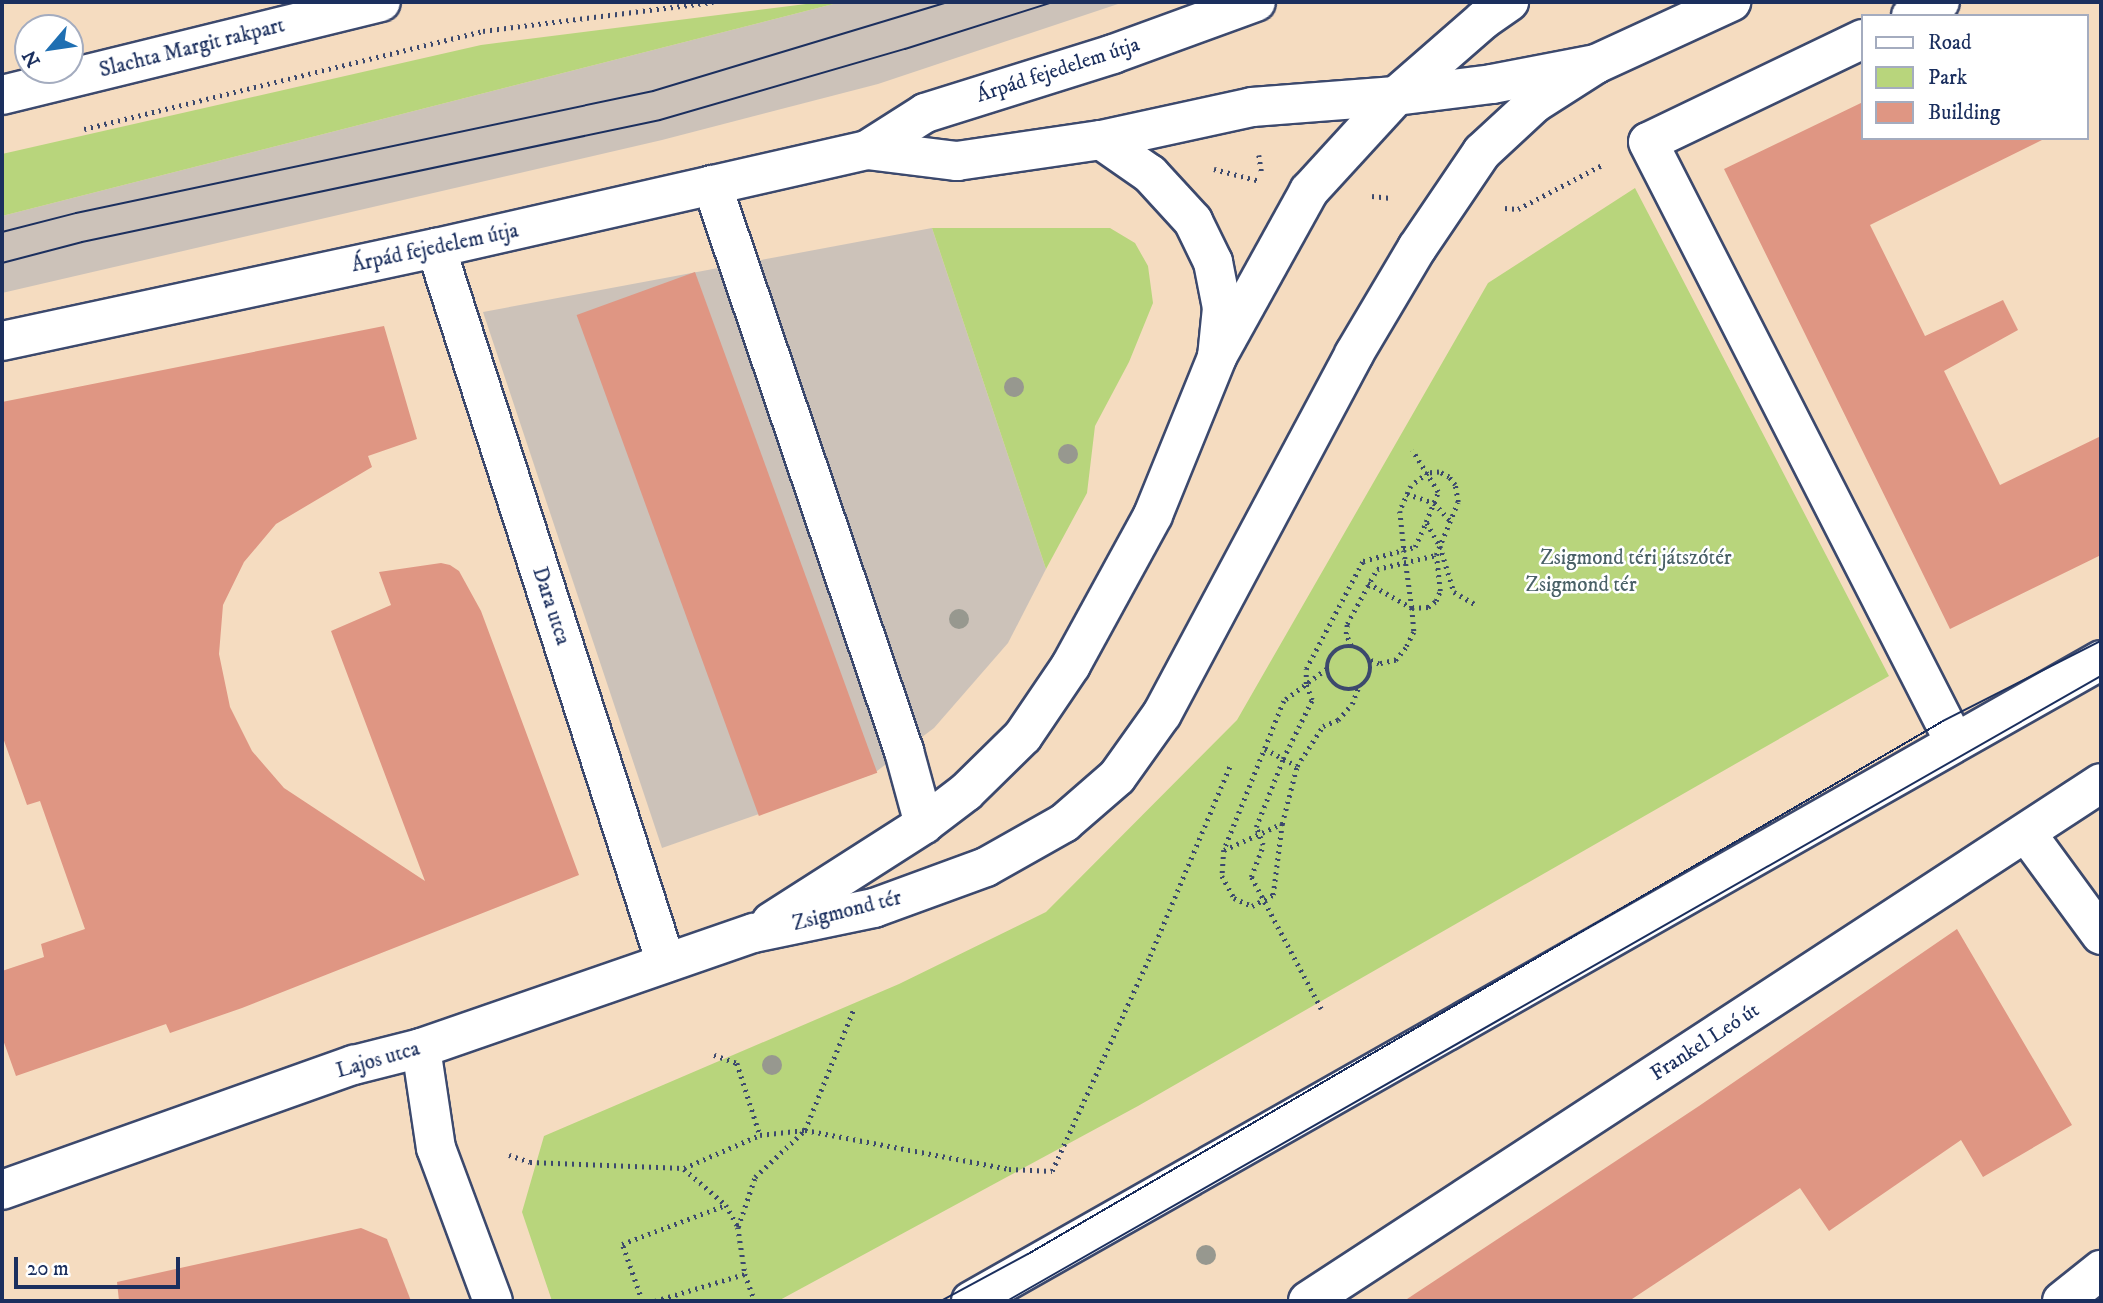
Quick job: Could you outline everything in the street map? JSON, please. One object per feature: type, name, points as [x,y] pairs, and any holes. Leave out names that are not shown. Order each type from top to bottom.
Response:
[{"type":"street","name":"Slachta Margit rakpart","points":[[2,95],[382,2]]},
{"type":"street","name":"Árpád fejedelem útja","points":[[867,150],[925,113],[1113,54],[1256,2]]},
{"type":"street","points":[[1396,96],[1483,20],[1509,2]]},
{"type":"street","name":"Árpád fejedelem útja","points":[[2,341],[436,248],[867,150],[957,160],[1101,140],[1252,107],[1396,96],[1492,84],[1596,64],[1731,2]]},
{"type":"street","points":[[1915,14],[1940,2]]},
{"type":"street","points":[[1862,39],[1648,142],[1954,741]]},
{"type":"street","name":"Zsigmond tér","points":[[754,933],[874,908],[986,867],[1064,823],[1117,777],[1162,714],[1354,354],[1447,203],[1482,152],[1535,103],[1596,64]]},
{"type":"street","name":"Zsigmond tér","points":[[754,933],[924,824],[966,792],[1023,736],[1072,665],[1153,515],[1217,356],[1309,191],[1396,96]]},
{"type":"street","points":[[1101,140],[1150,174],[1193,221],[1213,262],[1222,307],[1217,356]]},
{"type":"street","points":[[712,186],[904,751],[924,824]]},
{"type":"street","name":"Dara utca","points":[[436,248],[667,963]]},
{"type":"street","points":[[971,1301],[1305,1114],[1954,741],[2101,660]]},
{"type":"street","name":"Frankel Leó út","points":[[1308,1301],[2027,834],[2101,783]]},
{"type":"street","points":[[2027,834],[2101,935]]},
{"type":"street","name":"Lajos utca","points":[[2,1189],[354,1065],[421,1048],[754,933]]},
{"type":"street","points":[[421,1048],[436,1148],[493,1301]]},
{"type":"street","points":[[2062,1301],[2101,1270]]},
{"type":"path","points":[[81,130],[483,31],[713,2]]},
{"type":"path","points":[[1518,209],[1648,142]]},
{"type":"path","points":[[1321,1009],[1251,877],[1263,845],[1256,827],[1283,759],[1312,700],[1306,684],[1306,669],[1363,561],[1415,547],[1434,503],[1438,492],[1412,450]]},
{"type":"path","points":[[1368,583],[1412,608],[1428,607],[1436,601],[1440,591],[1436,555],[1458,502],[1455,485],[1449,477],[1439,472],[1428,473],[1411,486],[1407,494],[1400,511],[1405,563],[1412,608],[1414,632],[1396,660],[1380,664],[1370,660]]},
{"type":"path","points":[[1407,494],[1434,503],[1450,520]]},
{"type":"path","points":[[1426,522],[1440,546],[1454,592],[1475,604]]},
{"type":"path","points":[[1351,646],[1346,634],[1347,624],[1377,569],[1436,555]]},
{"type":"path","points":[[1327,669],[1284,701],[1224,850],[1222,876],[1234,898],[1252,906],[1265,902],[1273,895],[1282,824],[1297,766],[1323,726],[1338,720],[1354,702],[1358,688],[1370,673],[1370,660],[1364,650],[1351,646],[1336,648],[1328,660],[1329,680]]},
{"type":"path","points":[[1318,678],[1329,680],[1338,689],[1346,691],[1358,688]]},
{"type":"path","points":[[1346,691],[1354,702]]},
{"type":"path","points":[[1265,749],[1297,766]]},
{"type":"path","points":[[509,1155],[530,1162],[684,1168],[760,1135],[805,1130],[1009,1169],[1052,1171],[1150,956],[1231,763]]},
{"type":"path","points":[[1224,850],[1282,824]]},
{"type":"path","points":[[738,1227],[755,1177],[805,1130],[854,1008]]},
{"type":"path","points":[[714,1055],[737,1063],[760,1135]]},
{"type":"path","points":[[684,1168],[726,1205],[738,1227],[745,1274],[755,1301]]},
{"type":"path","points":[[642,1301],[622,1244],[726,1205]]},
{"type":"path","points":[[655,1301],[745,1274]]},
{"type":"shaded area","points":[[841,2],[1124,2],[878,84],[662,140],[2,293],[2,216]]},
{"type":"shaded area","points":[[932,228],[1046,569],[1008,643],[934,728],[873,774],[662,848],[483,312]]},
{"type":"green space","points":[[822,2],[841,2],[2,216],[2,154],[481,45]]},
{"type":"green space","name":"Zsigmond tér","points":[[1635,188],[1889,676],[1138,1106],[778,1301],[552,1301],[522,1212],[544,1136],[899,984],[1046,912],[1237,720],[1488,283]]},
{"type":"green space","points":[[932,228],[1110,228],[1135,243],[1148,266],[1153,303],[1129,362],[1095,426],[1087,493],[1046,569]]},
{"type":"building","points":[[1862,102],[1862,140],[2042,140],[1870,225],[1925,336],[2003,300],[2018,330],[1944,371],[2000,485],[2101,436],[2101,555],[1950,629],[1724,169]]},
{"type":"building","points":[[695,272],[877,773],[759,816],[577,315]]},
{"type":"building","points":[[384,326],[417,439],[368,456],[372,467],[276,524],[244,562],[223,605],[219,654],[230,707],[252,751],[284,788],[425,881],[331,631],[391,605],[379,572],[441,563],[450,565],[459,571],[481,611],[579,875],[242,1008],[170,1033],[166,1024],[16,1076],[2,1037],[2,971],[44,957],[41,944],[85,929],[40,801],[27,805],[2,735],[2,402]]},
{"type":"building","points":[[1957,929],[2072,1125],[1983,1177],[1961,1140],[1829,1231],[1800,1188],[1629,1301],[1404,1301],[1699,1106]]},
{"type":"building","points":[[361,1228],[387,1239],[411,1301],[119,1301],[117,1282]]},
{"type":"tram line","points":[[2,232],[76,213],[653,91],[948,2]]},
{"type":"tram line","points":[[2,263],[82,242],[660,120],[905,49],[1053,2]]},
{"type":"tram line","points":[[941,1301],[1028,1254],[1943,721],[2101,641]]},
{"type":"tram line","points":[[1007,1301],[2101,676]]},
{"type":"park label","name":"Zsigmond téri játszótér","points":[[1636,558]]}]
